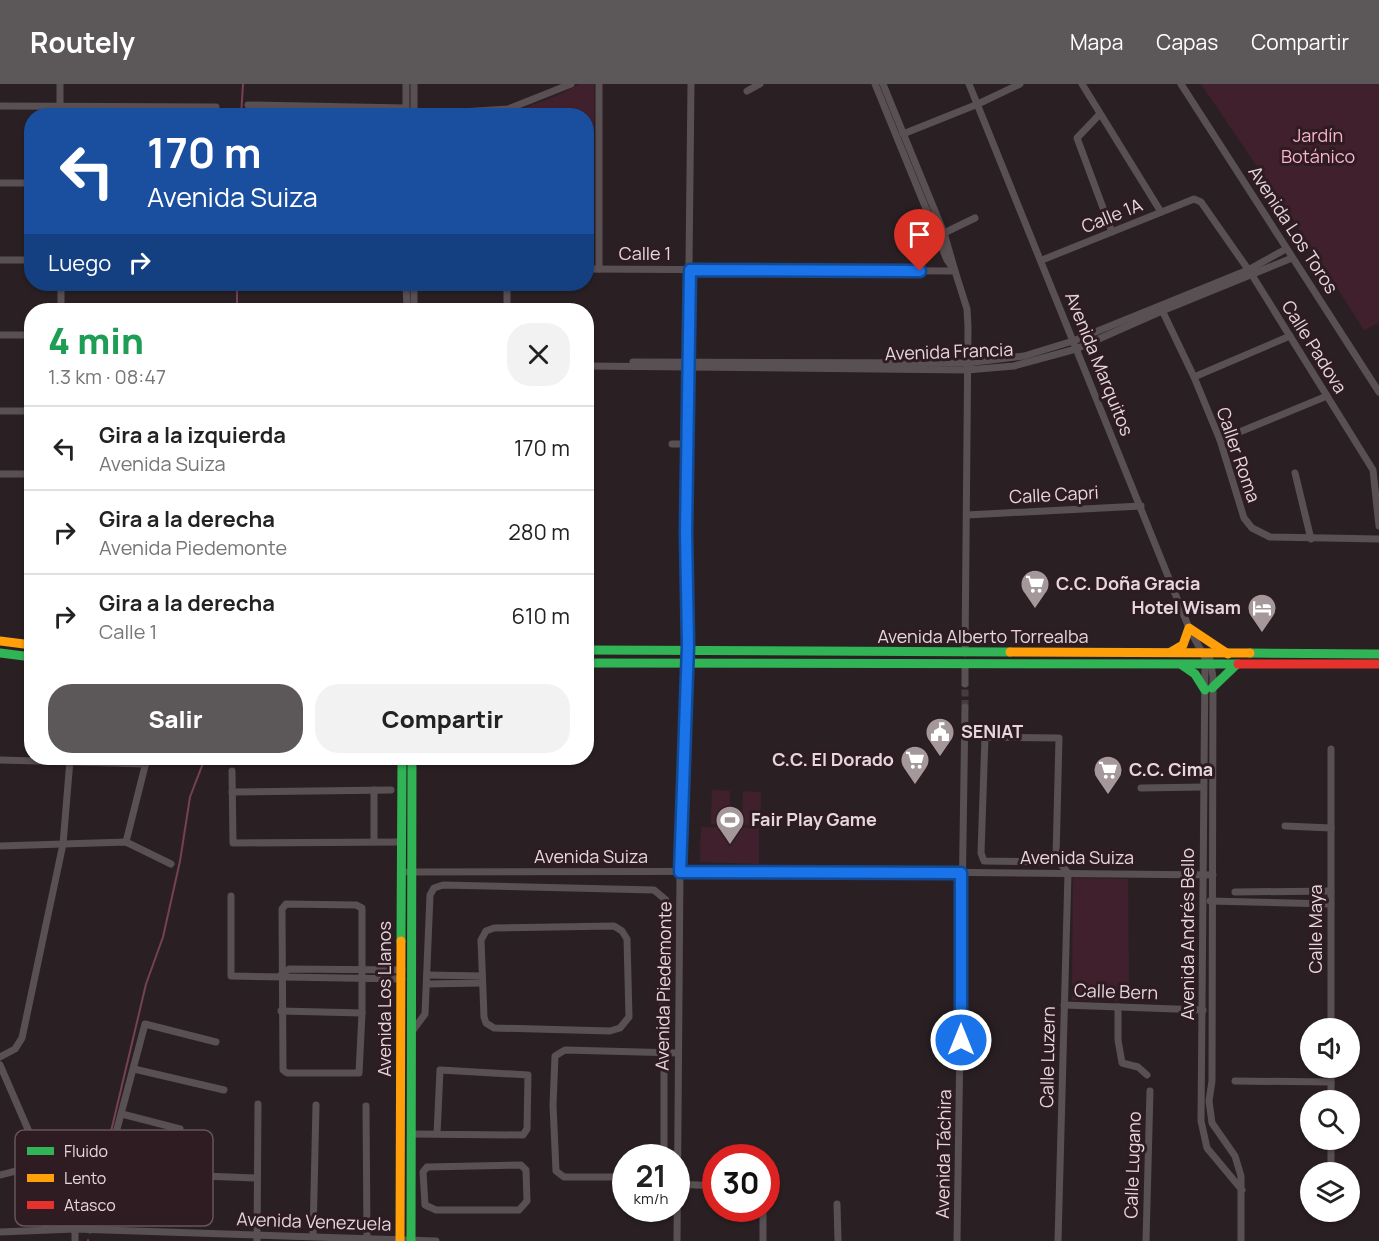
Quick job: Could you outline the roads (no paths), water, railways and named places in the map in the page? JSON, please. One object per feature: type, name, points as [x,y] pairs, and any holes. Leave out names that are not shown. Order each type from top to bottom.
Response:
[{"type":"main road","points":[[1167,654],[1183,645],[1189,628],[1230,655]]},
{"type":"main road","points":[[0,641],[24,644]]},
{"type":"main road","name":"Avenida Alberto Torrealba","points":[[594,650],[1180,664],[1230,655],[1379,654]]},
{"type":"main road","points":[[0,653],[24,656]]},
{"type":"main road","name":"Avenida Alberto Torrealba","points":[[594,663],[1167,654],[1240,664],[1379,664]]},
{"type":"main road","points":[[1180,664],[1195,674],[1209,689],[1233,666],[1240,664]]},
{"type":"main road","name":"Avenida Los Llanos","points":[[402,765],[401,842],[407,872],[411,1033],[411,1240]]},
{"type":"main road","name":"Avenida Los Llanos","points":[[400,1240],[402,974],[412,765]]},
{"type":"street","points":[[60,84],[60,106]]},
{"type":"street","points":[[406,84],[406,108]]},
{"type":"street","points":[[414,84],[414,108]]},
{"type":"street","points":[[516,108],[571,84]]},
{"type":"street","points":[[599,84],[599,269]]},
{"type":"street","name":"Avenida Piedemonte","points":[[678,1144],[680,872],[688,652],[686,532],[691,84]]},
{"type":"street","points":[[747,90],[760,84]]},
{"type":"street","points":[[875,84],[955,271],[967,309],[965,684]]},
{"type":"street","points":[[883,84],[944,233],[950,259]]},
{"type":"street","name":"Avenida Marquitos","points":[[969,84],[1142,506],[1189,628],[1206,659]]},
{"type":"street","points":[[903,134],[978,104],[1020,84]]},
{"type":"street","points":[[1082,84],[1099,115],[1161,212]]},
{"type":"street","name":"Avenida Los Toros","points":[[1181,84],[1379,392]]},
{"type":"street","points":[[248,105],[316,108]]},
{"type":"street","points":[[0,106],[216,107]]},
{"type":"street","points":[[1099,115],[1077,138],[1112,232]]},
{"type":"street","points":[[0,183],[24,183]]},
{"type":"street","name":"Calle 1A","points":[[1042,261],[1194,199]]},
{"type":"street","name":"Calle Padova","points":[[1194,199],[1201,202],[1250,273],[1373,470],[1379,526]]},
{"type":"street","points":[[944,233],[975,218]]},
{"type":"street","name":"Avenida Francia","points":[[1250,273],[1286,249]]},
{"type":"street","name":"Avenida Francia","points":[[967,366],[1024,356],[1073,341],[1293,258]]},
{"type":"street","points":[[0,260],[24,260]]},
{"type":"street","name":"Calle 1","points":[[594,269],[955,271]]},
{"type":"street","name":"Avenida Francia","points":[[594,364],[1014,366],[1076,349],[1161,308]]},
{"type":"street","name":"Caller Roma","points":[[1161,308],[1194,377],[1220,440],[1244,518],[1252,528],[1270,537],[1379,539]]},
{"type":"street","points":[[0,335],[24,335]]},
{"type":"street","points":[[1194,377],[1290,336]]},
{"type":"street","points":[[1220,440],[1327,396]]},
{"type":"street","points":[[0,411],[24,411]]},
{"type":"street","points":[[672,444],[688,444]]},
{"type":"street","points":[[0,474],[24,474]]},
{"type":"street","points":[[1294,474],[1311,539]]},
{"type":"street","name":"Calle Capri","points":[[967,515],[1142,506]]},
{"type":"street","name":"Avenida Andrés Bello","points":[[1206,659],[1209,689],[1213,875],[1210,1112],[1214,1129],[1235,1156],[1239,1167],[1242,1190],[1240,1241]]},
{"type":"street","name":"Avenida Andrés Bello","points":[[1209,689],[1203,787],[1202,1128],[1207,1148],[1242,1190]]},
{"type":"street","name":"Avenida Táchira","points":[[957,1241],[965,707]]},
{"type":"street","points":[[1056,858],[1052,862],[984,861],[981,853],[985,737],[1059,738],[1056,858],[1068,873]]},
{"type":"street","name":"Calle Maya","points":[[1331,749],[1331,1018]]},
{"type":"street","points":[[0,763],[24,762]]},
{"type":"street","points":[[0,1056],[15,1048],[22,1038],[63,844],[70,765]]},
{"type":"street","points":[[126,842],[146,765]]},
{"type":"street","points":[[232,771],[233,843],[401,842]]},
{"type":"street","points":[[1141,788],[1203,787]]},
{"type":"street","points":[[374,790],[374,841]]},
{"type":"street","points":[[232,792],[391,790]]},
{"type":"street","points":[[1285,826],[1331,828]]},
{"type":"street","points":[[0,846],[126,842],[171,864]]},
{"type":"street","name":"Avenida Suiza","points":[[407,872],[1213,875]]},
{"type":"street","points":[[520,872],[521,887]]},
{"type":"street","name":"Calle Luzern","points":[[1058,1241],[1068,873]]},
{"type":"street","points":[[411,1033],[425,1014],[430,896],[434,888],[443,885],[654,890],[661,893],[666,900],[662,1029]]},
{"type":"street","points":[[1235,892],[1331,891]]},
{"type":"street","points":[[231,896],[231,976],[363,978],[402,974]]},
{"type":"street","points":[[1203,902],[1331,904]]},
{"type":"street","points":[[282,905],[360,906],[362,969],[359,1073],[287,1073],[283,1070],[282,905]]},
{"type":"street","points":[[614,926],[622,931],[627,939],[629,1017],[620,1028],[610,1031],[494,1028],[488,1025],[484,1017],[482,979],[481,940],[491,928],[614,926]]},
{"type":"street","points":[[281,975],[289,969],[362,969],[402,974]]},
{"type":"street","points":[[427,975],[482,979]]},
{"type":"street","points":[[427,984],[482,979]]},
{"type":"street","name":"Calle Bern","points":[[1064,1005],[1203,1010]]},
{"type":"street","points":[[1118,1007],[1118,1040],[1122,1062],[1138,1067],[1147,1075]]},
{"type":"street","points":[[281,1011],[362,1013]]},
{"type":"street","points":[[117,1130],[145,1024],[216,1042]]},
{"type":"street","points":[[612,1177],[564,1177],[556,1171],[553,1105],[555,1056],[566,1050],[678,1053]]},
{"type":"street","points":[[664,1053],[664,1144]]},
{"type":"street","points":[[0,1065],[29,1130]]},
{"type":"street","points":[[134,1070],[224,1090]]},
{"type":"street","points":[[411,1134],[523,1135],[527,1129],[528,1075],[440,1070],[436,1134]]},
{"type":"street","points":[[1331,1078],[1331,1090]]},
{"type":"street","points":[[1235,1081],[1331,1082]]},
{"type":"street","name":"Calle Lugano","points":[[1146,1241],[1150,1091]]},
{"type":"street","points":[[257,1238],[255,1178],[258,1104]]},
{"type":"street","points":[[313,1236],[316,1105]]},
{"type":"street","points":[[366,1106],[367,1237]]},
{"type":"street","points":[[122,1114],[180,1129]]},
{"type":"street","points":[[1220,1163],[1225,1155],[1235,1156]]},
{"type":"street","points":[[518,1164],[523,1166],[526,1173],[527,1201],[519,1210],[433,1210],[426,1205],[423,1190],[423,1172],[430,1167],[518,1164]]},
{"type":"street","points":[[1227,1171],[1239,1167]]},
{"type":"street","points":[[0,1175],[15,1171]]},
{"type":"street","points":[[213,1176],[255,1178]]},
{"type":"street","points":[[411,1191],[423,1190]]},
{"type":"street","points":[[837,1204],[838,1241]]},
{"type":"street","name":"Avenida Piedemonte","points":[[677,1222],[677,1241]]},
{"type":"street","points":[[763,1222],[763,1241]]},
{"type":"street","points":[[90,1230],[91,1226]]},
{"type":"street","name":"Avenida Venezuela","points":[[0,1232],[46,1228],[257,1238],[313,1236],[436,1241]]},
{"type":"street","points":[[75,1229],[75,1241]]},
{"type":"waterway","points":[[242,108],[243,84]]},
{"type":"waterway","points":[[237,291],[237,303]]},
{"type":"waterway","points":[[111,1130],[146,984],[163,937],[180,861],[190,797],[202,765]]},
{"type":"tunnel","points":[[965,684],[965,707]]},
{"type":"place","name":"C.C. Doña Gracia","points":[[1035,610]]},
{"type":"place","name":"Hotel Wisam","points":[[1262,634]]},
{"type":"place","name":"SENIAT","points":[[940,758]]},
{"type":"place","name":"C.C. El Dorado","points":[[915,786]]},
{"type":"place","name":"C.C. Cima","points":[[1108,796]]},
{"type":"place","name":"Fair Play Game","points":[[730,846]]},
{"type":"park label","name":"Jardín Botánico","points":[[1318,146]]}]
